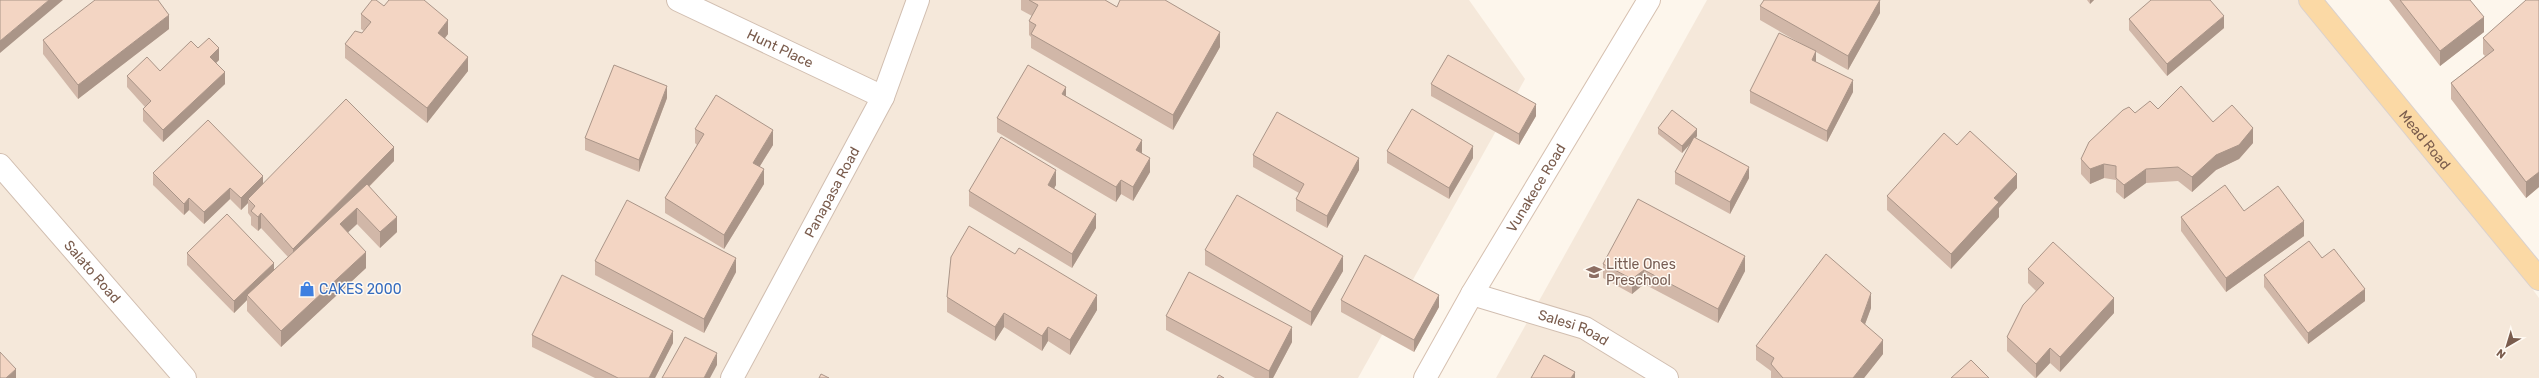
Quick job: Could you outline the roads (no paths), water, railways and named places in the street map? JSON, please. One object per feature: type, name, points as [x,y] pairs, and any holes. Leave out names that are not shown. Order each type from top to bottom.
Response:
[{"type":"main road","name":"Mead Road","points":[[2310,0],[2539,279]]},
{"type":"street","name":"Hunt Place","points":[[678,0],[882,97]]},
{"type":"street","name":"Panapasa Road","points":[[732,378],[882,97],[918,0]]},
{"type":"street","name":"Vunakece Road","points":[[1425,378],[1472,294],[1649,0]]},
{"type":"street","name":"Salato Road","points":[[0,165],[185,378]]},
{"type":"street","name":"Salesi Road","points":[[1472,294],[1585,328],[1667,378]]},
{"type":"place","name":"Little Ones Preschool","points":[[1594,272]]},
{"type":"place","name":"CAKES 2000","points":[[307,289]]}]
